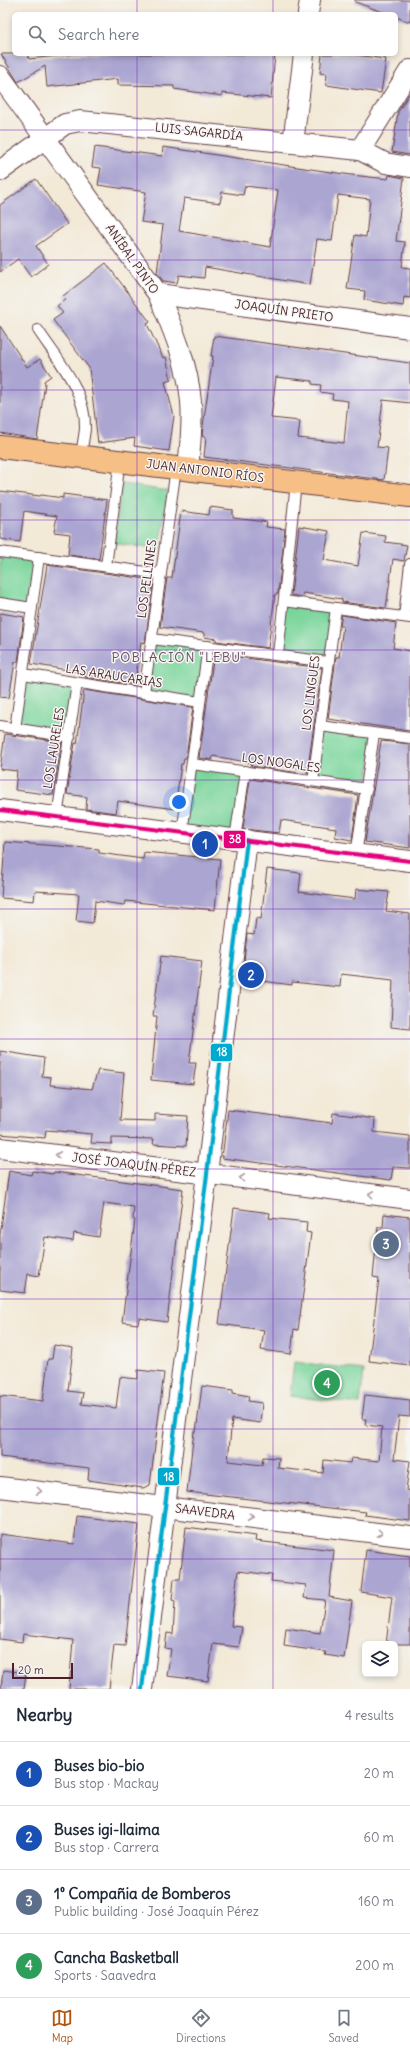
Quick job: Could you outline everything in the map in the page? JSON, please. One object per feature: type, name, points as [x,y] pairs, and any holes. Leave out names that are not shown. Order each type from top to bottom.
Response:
[{"type":"main road","name":"JUAN ANTONIO RÍOS","points":[[0,446],[410,496]]},
{"type":"street","points":[[308,12],[310,0]]},
{"type":"street","points":[[293,143],[304,56]]},
{"type":"street","points":[[360,150],[410,70]]},
{"type":"street","name":"ANÍBAL PINTO","points":[[0,76],[158,294],[183,356],[192,402],[192,426],[182,469]]},
{"type":"street","name":"LUIS SAGARDÍA","points":[[0,172],[66,124],[80,121],[360,150],[385,163],[410,167]]},
{"type":"street","name":"JOAQUÍN PRIETO","points":[[158,294],[410,328]]},
{"type":"street","points":[[0,810],[410,861]]},
{"type":"street","points":[[142,1689],[207,1174],[241,840]]},
{"type":"street","name":"JOSÉ JOAQUÍN PÉREZ","points":[[0,1148],[410,1199]]},
{"type":"street","name":"SAAVEDRA","points":[[0,1486],[410,1537]]},
{"type":"lane","points":[[38,330],[77,392],[84,415],[85,428],[81,456]]},
{"type":"lane","points":[[106,566],[120,461]]},
{"type":"lane","name":"LOS PELLINES","points":[[144,694],[162,574],[182,469]]},
{"type":"lane","points":[[278,655],[296,482]]},
{"type":"lane","points":[[0,552],[162,574]]},
{"type":"lane","points":[[15,729],[39,557]]},
{"type":"lane","points":[[284,600],[407,617],[410,564]]},
{"type":"lane","points":[[0,603],[32,608]]},
{"type":"lane","name":"LOS LINGUES","points":[[312,781],[336,608]]},
{"type":"lane","points":[[152,639],[328,662]]},
{"type":"lane","points":[[182,833],[208,646]]},
{"type":"lane","name":"LAS ARAUCARIAS","points":[[23,674],[200,702]]},
{"type":"lane","name":"LOS LAURELES","points":[[57,817],[77,683]]},
{"type":"lane","points":[[0,726],[70,737]]},
{"type":"lane","points":[[320,726],[410,738]]},
{"type":"lane","points":[[356,855],[374,734]]},
{"type":"lane","name":"LOS NOGALES","points":[[192,764],[366,789]]},
{"type":"lane","points":[[241,840],[245,771]]},
{"type":"green space","points":[[122,484],[168,491],[159,550],[113,543]]},
{"type":"green space","points":[[0,552],[39,557],[32,608],[0,603]]},
{"type":"green space","points":[[284,601],[336,608],[328,662],[278,655]]},
{"type":"green space","points":[[152,639],[208,646],[200,702],[144,693]]},
{"type":"green space","points":[[23,674],[77,683],[70,737],[15,729]]},
{"type":"green space","points":[[320,726],[374,734],[367,789],[313,781]]},
{"type":"green space","points":[[192,764],[245,771],[235,839],[182,833]]},
{"type":"green space","points":[[294,1362],[364,1370],[360,1404],[290,1396]]},
{"type":"building","points":[[355,0],[410,0],[410,22],[398,18],[398,12],[382,12],[355,2]]},
{"type":"building","points":[[1,54],[28,56],[29,59],[57,56],[275,56],[271,98],[222,93],[222,96],[174,89],[174,86],[118,85],[118,79],[47,87],[45,66],[18,82]]},
{"type":"building","points":[[322,56],[363,56],[386,59],[381,93],[326,85],[327,74],[320,73]]},
{"type":"building","points":[[409,94],[410,155],[392,152],[398,112]]},
{"type":"building","points":[[95,147],[162,156],[163,147],[351,175],[388,179],[389,175],[404,178],[396,241],[405,242],[402,267],[410,268],[410,298],[404,297],[403,306],[364,300],[365,291],[347,289],[355,235],[366,237],[370,199],[338,195],[332,241],[317,239],[310,285],[205,267],[204,278],[179,275],[177,283],[163,281],[157,273],[163,225],[141,222],[146,192],[98,185],[101,168],[92,167]],"holes":[[[245,186],[278,190],[270,247],[179,231],[184,198],[220,203],[222,192],[243,195]]]},
{"type":"building","points":[[36,179],[67,224],[36,246],[48,264],[31,277],[18,259],[0,272],[0,205]]},
{"type":"building","points":[[106,263],[150,322],[147,324],[163,358],[166,357],[171,380],[165,382],[174,416],[169,451],[134,446],[135,438],[98,443],[89,368],[53,320],[63,313],[57,306],[66,299],[63,296]]},
{"type":"building","points":[[0,326],[27,367],[40,359],[51,376],[44,381],[45,383],[37,439],[0,433]]},
{"type":"building","points":[[214,336],[410,363],[410,403],[383,400],[377,447],[388,448],[384,480],[204,457],[206,437],[202,436],[213,356],[211,356]],"holes":[[[276,377],[312,381],[312,384],[321,385],[320,392],[333,394],[332,399],[348,401],[344,443],[298,438],[300,421],[271,418]]]},
{"type":"building","points":[[0,491],[63,498],[63,494],[107,500],[99,559],[68,555],[70,534],[54,532],[57,516],[24,511],[20,542],[0,539]]},
{"type":"building","points":[[210,507],[233,510],[233,518],[267,522],[266,527],[285,529],[278,594],[275,594],[268,648],[216,641],[216,639],[204,637],[204,633],[160,627],[167,578],[172,578],[181,511],[209,515]]},
{"type":"building","points":[[299,526],[329,531],[324,560],[358,566],[363,533],[386,536],[385,542],[407,545],[404,561],[393,559],[386,608],[342,602],[342,599],[303,593],[302,597],[291,595]]},
{"type":"building","points":[[47,565],[154,580],[145,643],[141,642],[135,685],[85,677],[86,673],[31,664]]},
{"type":"building","points":[[0,613],[24,617],[18,662],[15,662],[9,698],[0,697]]},
{"type":"building","points":[[342,615],[396,623],[393,648],[410,651],[410,731],[328,719],[336,657],[339,657],[343,626],[340,626]]},
{"type":"building","points":[[214,654],[322,668],[307,774],[251,766],[252,763],[213,756],[212,760],[199,758]]},
{"type":"building","points":[[84,690],[193,707],[186,758],[184,758],[183,764],[181,764],[175,809],[118,801],[116,813],[86,809],[87,797],[67,794],[75,743],[77,744]]},
{"type":"building","points":[[5,734],[62,742],[53,795],[15,790],[17,771],[0,769]]},
{"type":"building","points":[[381,741],[410,744],[410,848],[365,842]]},
{"type":"building","points":[[250,779],[358,795],[352,840],[335,837],[336,828],[281,820],[279,833],[243,829]]},
{"type":"building","points":[[5,842],[99,849],[99,853],[143,859],[144,852],[220,859],[215,910],[125,901],[124,905],[95,901],[93,923],[76,921],[79,894],[35,891],[34,901],[1,898]]},
{"type":"building","points":[[267,869],[301,873],[299,892],[355,899],[356,889],[389,892],[386,911],[410,914],[410,1029],[391,1027],[393,980],[341,974],[340,987],[292,982],[292,985],[247,979],[249,961],[244,961],[247,934],[254,935],[256,918],[261,919]]},
{"type":"building","points":[[161,956],[202,961],[189,1063],[196,1063],[193,1084],[151,1080],[157,1016],[153,1016]]},
{"type":"building","points":[[0,1051],[44,1058],[42,1076],[51,1077],[50,1085],[92,1089],[98,1070],[124,1073],[120,1120],[155,1121],[155,1114],[188,1116],[186,1146],[153,1144],[154,1139],[112,1138],[112,1144],[91,1143],[92,1134],[46,1130],[45,1138],[0,1134]]},
{"type":"building","points":[[228,1110],[332,1123],[333,1113],[375,1119],[374,1132],[410,1136],[410,1168],[393,1167],[391,1180],[222,1158]]},
{"type":"building","points":[[9,1171],[31,1175],[32,1171],[53,1174],[54,1172],[183,1189],[167,1322],[139,1318],[138,1324],[122,1322],[135,1220],[133,1219],[134,1207],[104,1203],[99,1237],[74,1233],[73,1241],[45,1237],[39,1276],[28,1274],[25,1293],[0,1290],[0,1235]]},
{"type":"building","points":[[234,1208],[270,1213],[269,1218],[307,1222],[306,1232],[311,1233],[298,1330],[294,1329],[291,1354],[261,1350],[264,1330],[219,1324]]},
{"type":"building","points":[[384,1214],[410,1217],[410,1366],[369,1361],[379,1278],[373,1277],[378,1227],[383,1227]]},
{"type":"building","points":[[54,1345],[73,1348],[68,1391],[83,1393],[81,1404],[116,1408],[120,1377],[138,1379],[138,1370],[164,1373],[150,1485],[143,1488],[88,1480],[89,1468],[0,1457],[0,1396],[43,1401],[48,1359],[52,1359]]},
{"type":"building","points":[[202,1386],[233,1390],[233,1393],[249,1396],[248,1401],[262,1403],[260,1423],[232,1419],[228,1461],[262,1465],[263,1457],[279,1458],[278,1468],[323,1473],[324,1460],[350,1463],[351,1458],[379,1461],[382,1427],[365,1425],[366,1419],[362,1419],[365,1395],[410,1400],[410,1417],[399,1416],[394,1459],[410,1461],[406,1490],[410,1491],[410,1521],[365,1515],[366,1512],[187,1492],[194,1431],[196,1432]]},
{"type":"building","points":[[77,1516],[139,1524],[125,1646],[114,1645],[109,1689],[69,1689],[73,1640],[23,1634],[22,1642],[0,1639],[0,1534],[74,1544]]},
{"type":"building","points":[[186,1527],[256,1536],[255,1541],[334,1550],[329,1597],[352,1601],[344,1658],[325,1655],[326,1652],[284,1646],[286,1628],[320,1633],[325,1600],[304,1598],[306,1585],[271,1581],[272,1575],[238,1571],[231,1626],[242,1627],[239,1647],[213,1644],[208,1681],[167,1676],[171,1649],[165,1648],[167,1633],[173,1634],[175,1601],[172,1600],[174,1579],[180,1579]]},
{"type":"building","points":[[366,1550],[410,1556],[410,1644],[398,1644],[398,1641],[386,1641],[392,1597],[361,1592]]},
{"type":"building","points":[[3,1670],[26,1673],[24,1689],[1,1689]]},
{"type":"transit line","name":"38","points":[[0,810],[410,861]]},
{"type":"transit line","name":"18","points":[[142,1689],[207,1174],[247,840]]},
{"type":"place","name":"Buses bio-bio","points":[[205,844]]},
{"type":"place","name":"Buses igi-llaima","points":[[251,975]]},
{"type":"place","name":"1° Compañia de Bomberos","points":[[386,1244]]},
{"type":"place","name":"Cancha Basketball","points":[[327,1383]]},
{"type":"district","name":"POBLACIÓN \"LEBU\"","points":[[179,657]]}]
